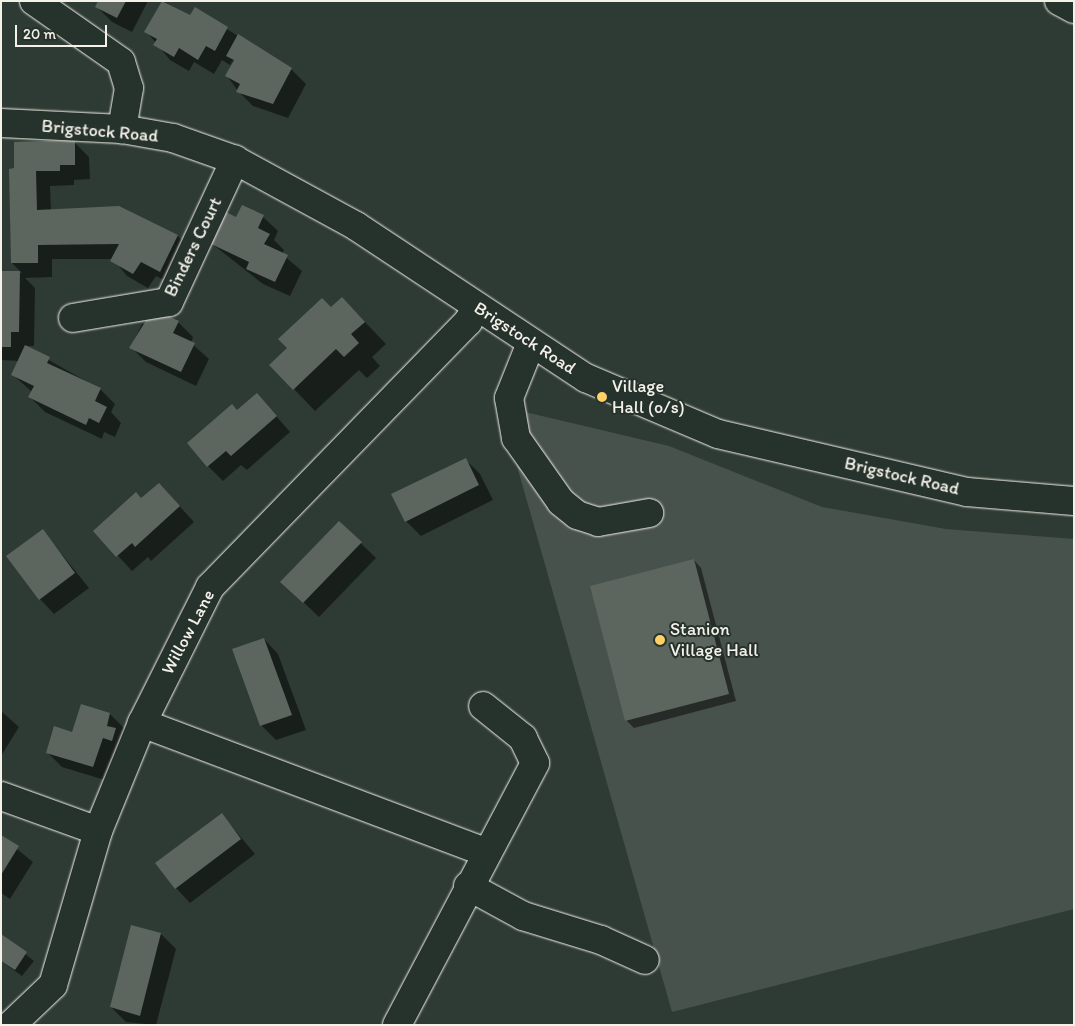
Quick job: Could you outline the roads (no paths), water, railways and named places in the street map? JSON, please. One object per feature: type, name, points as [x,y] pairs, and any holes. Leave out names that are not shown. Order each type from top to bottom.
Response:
[{"type":"main road","points":[[34,1],[121,62],[129,88],[122,129]]},
{"type":"main road","points":[[1059,1],[1074,9]]},
{"type":"main road","name":"Brigstock Road","points":[[1,123],[122,129],[173,138],[235,160],[356,226],[586,378],[718,434],[967,492],[1074,501]]},
{"type":"main road","name":"Binders Court","points":[[73,318],[169,302],[235,160]]},
{"type":"main road","name":"Willow Lane","points":[[25,1020],[53,985],[98,831],[142,722],[210,587],[461,329],[476,307]]},
{"type":"main road","points":[[531,343],[509,398],[516,438],[561,502],[577,515],[598,522],[649,513]]},
{"type":"main road","points":[[397,1025],[468,886],[535,764],[523,738],[483,706]]},
{"type":"main road","points":[[142,722],[486,852]]},
{"type":"main road","points":[[1,796],[98,831]]},
{"type":"main road","points":[[468,886],[523,916],[601,940],[645,960]]},
{"type":"place","name":"Village Hall (o/s)","points":[[602,397]]},
{"type":"place","name":"Stanion Village Hall","points":[[660,640]]}]
